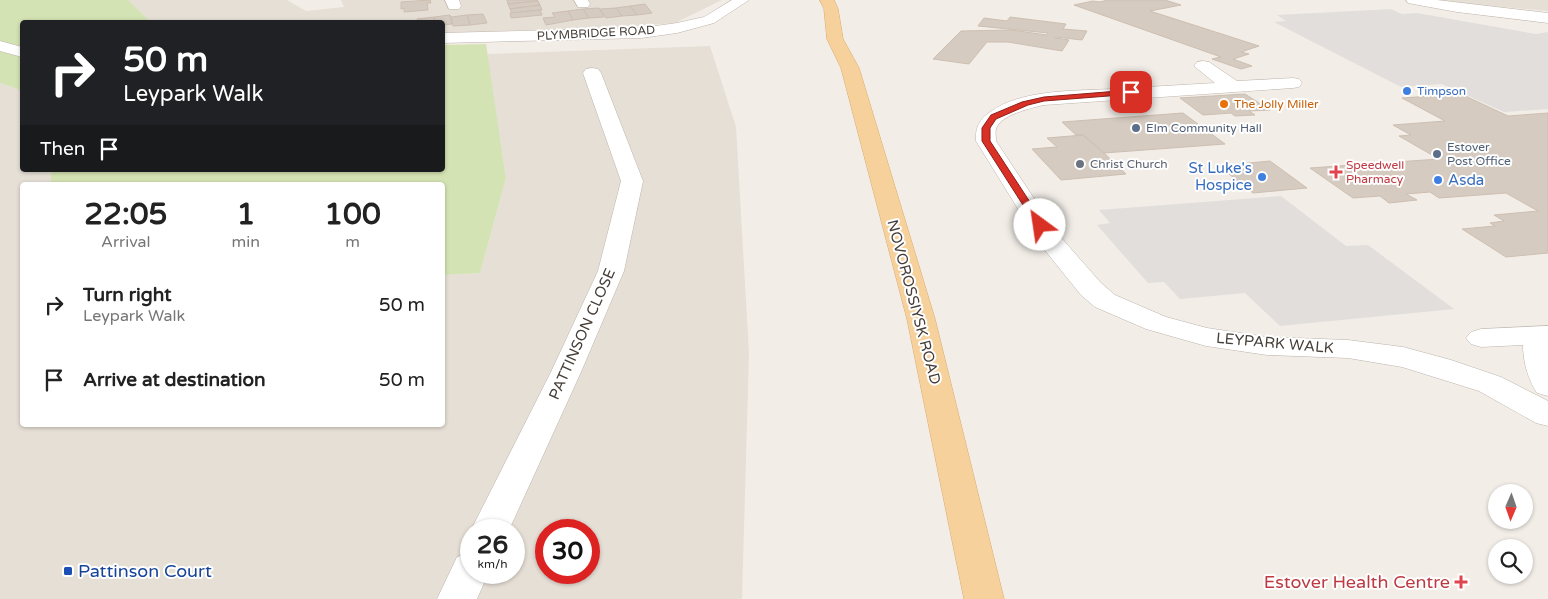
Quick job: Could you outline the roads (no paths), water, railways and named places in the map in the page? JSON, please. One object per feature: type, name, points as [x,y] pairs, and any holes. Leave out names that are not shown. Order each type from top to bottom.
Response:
[{"type":"main road","name":"NOVOROSSIYSK ROAD","points":[[832,3],[835,39],[850,68],[921,319],[984,599]]},
{"type":"street","name":"PLYMBRIDGE ROAD","points":[[445,38],[641,33],[677,28],[709,20],[742,0]]},
{"type":"street","points":[[1413,0],[1456,8],[1548,18]]},
{"type":"street","points":[[0,46],[20,51]]},
{"type":"street","points":[[1203,66],[1232,86]]},
{"type":"street","name":"PATTINSON CLOSE","points":[[495,519],[566,372],[611,271],[632,181],[592,73]]},
{"type":"street","name":"LEYPARK WALK","points":[[1292,83],[1044,99],[1010,108],[994,117],[986,128],[986,141],[1048,238],[1091,289],[1105,300],[1156,323],[1206,337],[1267,346],[1348,349],[1403,357],[1490,384],[1548,415]]},
{"type":"street","points":[[1481,338],[1543,335],[1537,353],[1539,367],[1548,386]]},
{"type":"street","points":[[457,599],[464,584]]},
{"type":"place","name":"Timpson","points":[[1407,91]]},
{"type":"place","name":"The Jolly Miller","points":[[1224,104]]},
{"type":"place","name":"Elm Community Hall","points":[[1136,128]]},
{"type":"place","name":"Estover Post Office","points":[[1437,154]]},
{"type":"place","name":"Christ Church","points":[[1080,164]]},
{"type":"place","name":"Speedwell Pharmacy","points":[[1336,172]]},
{"type":"place","name":"St Luke's Hospice","points":[[1262,177]]},
{"type":"place","name":"Asda","points":[[1438,180]]},
{"type":"place","name":"Pattinson Court","points":[[68,571]]},
{"type":"place","name":"Estover Health Centre","points":[[1461,582]]}]
